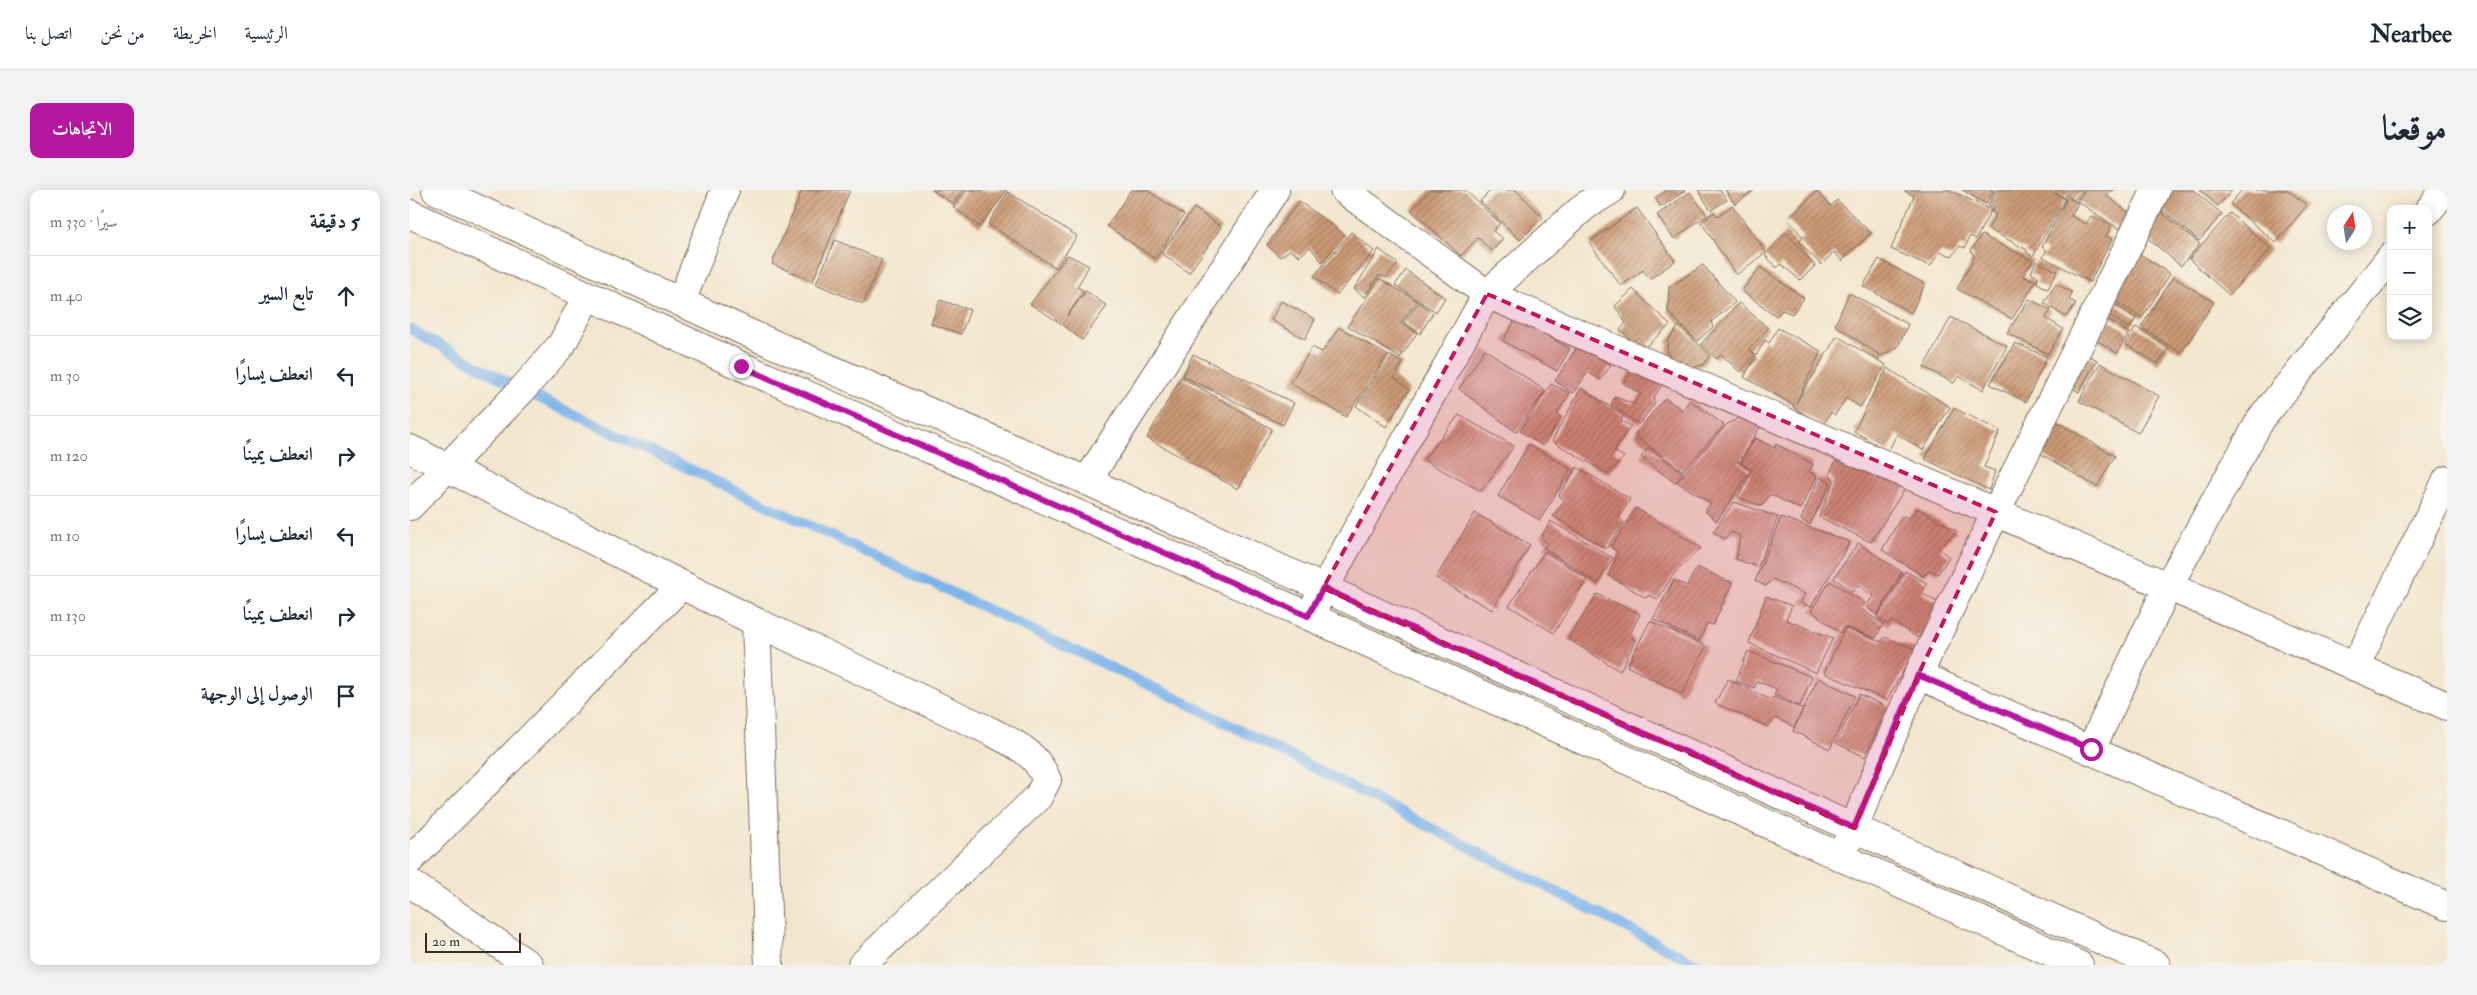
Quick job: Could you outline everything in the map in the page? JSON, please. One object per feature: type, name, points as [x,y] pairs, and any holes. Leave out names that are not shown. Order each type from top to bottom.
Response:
[{"type":"street","points":[[436,190],[680,302],[1087,481],[2156,965]]},
{"type":"street","points":[[680,302],[725,190]]},
{"type":"street","points":[[1087,481],[1275,190]]},
{"type":"street","points":[[1344,190],[1487,294],[2447,706]]},
{"type":"street","points":[[1308,616],[1487,294],[1590,198],[1611,190]]},
{"type":"street","points":[[1841,857],[1918,675],[1996,512],[2156,190]]},
{"type":"street","points":[[2432,206],[2445,190]]},
{"type":"street","points":[[410,214],[698,346],[1308,616],[2079,965]]},
{"type":"street","points":[[2091,749],[2168,586],[2261,419],[2387,262]]},
{"type":"street","points":[[410,506],[522,390],[562,344],[603,266]]},
{"type":"street","points":[[698,346],[712,316]]},
{"type":"street","points":[[410,450],[756,622],[1021,747],[1040,763],[1047,780],[1038,797],[862,965]]},
{"type":"street","points":[[2355,667],[2447,480]]},
{"type":"street","points":[[410,860],[682,585]]},
{"type":"street","points":[[756,622],[770,965]]},
{"type":"street","points":[[1918,675],[2447,906]]},
{"type":"street","points":[[410,883],[529,965]]},
{"type":"highlighted area","points":[[1487,294],[1996,512],[1918,675],[1854,828],[1323,588]]},
{"type":"building","points":[[802,190],[850,190],[813,281],[772,264]]},
{"type":"building","points":[[932,190],[963,190],[953,204]]},
{"type":"building","points":[[966,190],[1007,190],[980,227],[953,207]]},
{"type":"building","points":[[1131,190],[1147,190],[1184,215],[1155,259],[1107,226]]},
{"type":"building","points":[[1430,190],[1465,190],[1500,223],[1493,231],[1503,239],[1492,251],[1478,238],[1461,256],[1411,210]]},
{"type":"building","points":[[1491,190],[1516,190],[1543,217],[1520,240],[1480,201]]},
{"type":"building","points":[[1667,190],[1686,190],[1661,207],[1655,198]]},
{"type":"building","points":[[1698,190],[1720,190],[1727,200],[1711,210]]},
{"type":"building","points":[[1725,190],[1754,190],[1735,204]]},
{"type":"building","points":[[1903,190],[1950,190],[1991,210],[1976,239],[1970,236],[1965,248],[1960,246],[1952,256],[1940,252],[1930,266],[1891,249],[1914,196]]},
{"type":"building","points":[[1962,190],[1994,190],[1986,204]]},
{"type":"building","points":[[1996,190],[2048,190],[2065,199],[2033,256],[2026,252],[2027,250],[1988,229],[1996,215],[1991,212],[1993,209],[1988,206]]},
{"type":"building","points":[[2055,190],[2083,190],[2074,200],[2066,195],[2065,198],[2055,192]]},
{"type":"building","points":[[2085,190],[2113,190],[2107,196],[2131,214],[2119,229],[2077,201]]},
{"type":"building","points":[[2170,190],[2193,190],[2222,214],[2199,241],[2157,205]]},
{"type":"building","points":[[2200,190],[2232,190],[2218,206]]},
{"type":"building","points":[[2242,190],[2288,190],[2307,205],[2276,243],[2230,204]]},
{"type":"building","points":[[1817,191],[1831,206],[1837,200],[1871,233],[1842,261],[1834,252],[1821,265],[1799,242],[1803,237],[1787,219]]},
{"type":"building","points":[[1008,192],[1077,236],[1056,268],[988,224]]},
{"type":"building","points":[[1690,192],[1707,215],[1674,239],[1657,215]]},
{"type":"building","points":[[2067,198],[2078,203],[2071,216],[2086,224],[2091,216],[2111,226],[2106,236],[2112,239],[2090,282],[2043,257],[2047,250],[2042,247]]},
{"type":"building","points":[[1299,201],[1345,235],[1322,262],[1310,247],[1300,256],[1290,250],[1280,257],[1267,245]]},
{"type":"building","points":[[1732,205],[1766,252],[1736,275],[1701,222],[1714,212],[1718,216]]},
{"type":"building","points":[[1194,208],[1221,227],[1189,273],[1161,253]]},
{"type":"building","points":[[1637,208],[1675,261],[1650,279],[1643,270],[1621,286],[1589,242]]},
{"type":"building","points":[[2157,208],[2200,244],[2181,266],[2138,230]]},
{"type":"building","points":[[2230,213],[2271,249],[2229,295],[2189,259]]},
{"type":"building","points":[[1351,232],[1374,251],[1337,295],[1314,276]]},
{"type":"building","points":[[1786,232],[1815,266],[1800,280],[1781,264],[1777,268],[1765,255]]},
{"type":"building","points":[[1982,235],[2033,261],[2023,276],[2036,281],[2012,319],[1957,289],[1974,257],[1971,250]]},
{"type":"building","points":[[835,240],[882,260],[863,304],[816,284]]},
{"type":"building","points":[[1379,249],[1398,264],[1386,278],[1379,275],[1364,297],[1354,289]]},
{"type":"building","points":[[2140,254],[2170,274],[2142,318],[2112,299]]},
{"type":"building","points":[[1068,255],[1089,266],[1077,287],[1084,291],[1067,316],[1086,291],[1107,306],[1082,340],[1062,324],[1030,304]]},
{"type":"building","points":[[1879,259],[1925,284],[1911,313],[1863,286]]},
{"type":"building","points":[[2036,261],[2057,271],[2048,289],[2037,283],[2038,277],[2031,273]]},
{"type":"building","points":[[1703,265],[1735,302],[1711,322],[1713,327],[1697,341],[1668,312],[1669,287]]},
{"type":"building","points":[[1760,267],[1804,298],[1792,314],[1782,310],[1776,316],[1742,291]]},
{"type":"building","points":[[1406,270],[1445,298],[1436,312],[1395,285]]},
{"type":"building","points":[[2173,277],[2214,302],[2181,353],[2141,327]]},
{"type":"building","points":[[1379,278],[1417,301],[1401,323],[1417,333],[1400,358],[1348,326]]},
{"type":"building","points":[[2056,284],[2072,292],[2069,300],[2076,303],[2066,317],[2044,303]]},
{"type":"building","points":[[1633,289],[1670,325],[1642,350],[1620,330],[1626,323],[1615,306]]},
{"type":"building","points":[[1849,293],[1908,324],[1898,347],[1881,356],[1835,325]]},
{"type":"building","points":[[2029,299],[2051,310],[2046,318],[2063,329],[2048,354],[2007,333]]},
{"type":"building","points":[[940,300],[970,310],[961,334],[931,324]]},
{"type":"building","points":[[2109,300],[2136,318],[2130,329],[2102,311]]},
{"type":"building","points":[[1281,301],[1315,319],[1305,339],[1271,320]]},
{"type":"building","points":[[1419,302],[1433,313],[1420,334],[1404,322]]},
{"type":"building","points":[[1739,303],[1768,328],[1749,349],[1755,355],[1740,372],[1721,354],[1717,359],[1701,344]]},
{"type":"building","points":[[2103,316],[2129,333],[2117,353],[2090,336]]},
{"type":"building","points":[[1951,317],[2007,346],[1983,390],[1958,376],[1954,383],[1924,367]]},
{"type":"building","points":[[1516,318],[1570,349],[1557,371],[1503,341]]},
{"type":"building","points":[[1679,326],[1710,355],[1703,365],[1687,369],[1667,354],[1668,340]]},
{"type":"building","points":[[1339,327],[1387,355],[1346,417],[1290,383],[1312,347],[1322,352]]},
{"type":"building","points":[[2136,327],[2169,347],[2158,364],[2125,344]]},
{"type":"building","points":[[1778,328],[1821,351],[1796,403],[1837,336],[1886,365],[1860,407],[1846,398],[1835,415],[1831,412],[1823,426],[1793,407],[1794,405],[1744,377],[1765,340],[1769,343]]},
{"type":"building","points":[[2015,343],[2047,357],[2026,402],[1990,384]]},
{"type":"building","points":[[1578,346],[1611,365],[1600,380],[1588,372],[1573,393],[1555,381]]},
{"type":"building","points":[[1485,349],[1545,391],[1516,432],[1459,389]]},
{"type":"building","points":[[2083,352],[2097,360],[2079,392],[2065,384]]},
{"type":"building","points":[[1193,354],[1294,403],[1283,425],[1183,376]]},
{"type":"building","points":[[1389,355],[1403,363],[1394,377],[1409,390],[1386,427],[1356,406]]},
{"type":"building","points":[[2100,363],[2159,396],[2138,433],[2079,401]]},
{"type":"building","points":[[1634,367],[1663,383],[1653,399],[1655,403],[1639,424],[1611,405],[1615,396],[1632,404],[1641,394],[1623,383]]},
{"type":"building","points":[[1887,368],[1950,407],[1923,450],[1897,434],[1888,452],[1854,431]]},
{"type":"building","points":[[1181,377],[1272,429],[1238,489],[1147,438]]},
{"type":"building","points":[[1551,384],[1570,393],[1557,414],[1561,417],[1543,446],[1520,431]]},
{"type":"building","points":[[1581,388],[1623,415],[1621,421],[1631,426],[1614,451],[1624,457],[1608,474],[1552,441]]},
{"type":"building","points":[[1665,398],[1682,410],[1690,400],[1724,425],[1683,471],[1634,435]]},
{"type":"building","points":[[1954,408],[2000,431],[1984,467],[1995,471],[1989,490],[1925,459]]},
{"type":"building","points":[[1459,415],[1514,446],[1481,491],[1423,460]]},
{"type":"building","points":[[1742,416],[1761,425],[1740,462],[1737,461],[1750,471],[1717,521],[1705,511],[1711,503],[1677,482],[1726,425]]},
{"type":"building","points":[[2054,420],[2115,456],[2097,487],[2036,451]]},
{"type":"building","points":[[1755,438],[1775,448],[1776,444],[1813,464],[1810,472],[1817,476],[1800,509],[1770,494],[1762,506],[1738,497],[1752,470],[1741,463]]},
{"type":"building","points":[[1529,444],[1571,469],[1540,520],[1498,496]]},
{"type":"building","points":[[1649,448],[1683,473],[1675,483],[1641,457]]},
{"type":"building","points":[[1841,451],[1881,469],[1876,478],[1886,482],[1890,473],[1909,482],[1871,542],[1819,517],[1834,481],[1829,474]]},
{"type":"building","points":[[1577,467],[1630,499],[1619,518],[1624,523],[1606,549],[1553,516],[1564,501],[1559,495]]},
{"type":"building","points":[[1819,477],[1831,483],[1810,525],[1801,520]]},
{"type":"building","points":[[1734,502],[1778,517],[1758,567],[1736,559],[1740,536],[1731,532],[1725,539],[1713,532]]},
{"type":"building","points":[[1636,508],[1701,548],[1673,575],[1658,599],[1648,595],[1646,598],[1608,575],[1618,553],[1611,547]]},
{"type":"building","points":[[1917,508],[1957,531],[1939,549],[1949,557],[1938,574],[1930,570],[1923,576],[1882,550],[1902,516],[1909,518]]},
{"type":"building","points":[[1475,513],[1530,545],[1492,610],[1436,578]]},
{"type":"building","points":[[1781,517],[1850,542],[1811,607],[1800,603],[1805,594],[1773,579],[1766,586],[1755,581]]},
{"type":"building","points":[[1551,521],[1613,558],[1598,584],[1544,548],[1547,543],[1541,537]]},
{"type":"building","points":[[1858,543],[1902,572],[1877,615],[1866,607],[1873,596],[1858,585],[1852,592],[1834,578]]},
{"type":"building","points":[[1545,551],[1587,579],[1554,633],[1509,606]]},
{"type":"building","points":[[1697,567],[1732,583],[1713,625],[1707,623],[1699,641],[1653,619],[1674,580],[1687,586]]},
{"type":"building","points":[[1905,571],[1927,583],[1921,593],[1939,603],[1918,638],[1892,621],[1888,625],[1877,617]]},
{"type":"building","points":[[1830,581],[1865,603],[1861,609],[1883,624],[1876,638],[1844,627],[1841,633],[1811,611]]},
{"type":"building","points":[[1597,594],[1640,614],[1630,635],[1635,641],[1620,671],[1568,639]]},
{"type":"building","points":[[1766,596],[1792,606],[1786,620],[1833,638],[1816,673],[1749,643]]},
{"type":"building","points":[[1650,621],[1706,646],[1682,694],[1627,666]]},
{"type":"building","points":[[1845,628],[1881,642],[1885,637],[1915,649],[1887,700],[1824,673]]},
{"type":"building","points":[[1748,651],[1812,677],[1800,706],[1774,695],[1777,689],[1757,681],[1754,688],[1736,681]]},
{"type":"building","points":[[1818,678],[1855,696],[1830,749],[1793,731]]},
{"type":"building","points":[[1728,679],[1771,700],[1773,697],[1803,709],[1794,727],[1776,718],[1768,727],[1715,703]]},
{"type":"building","points":[[1859,694],[1887,707],[1865,757],[1836,743]]},
{"type":"waterway","points":[[410,329],[522,390],[1197,708],[1699,965]]},
{"type":"route","points":[[741,366],[1308,616],[1323,588],[1854,828],[1918,675],[2091,749]]}]
